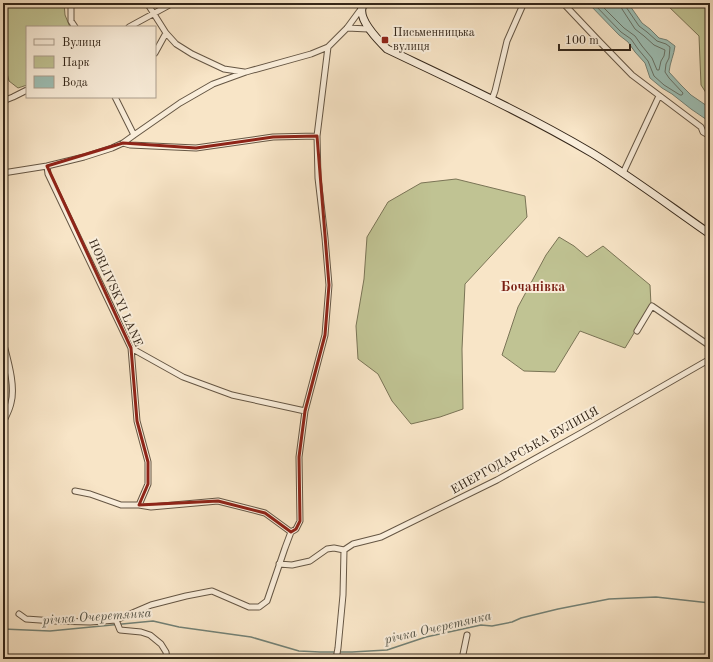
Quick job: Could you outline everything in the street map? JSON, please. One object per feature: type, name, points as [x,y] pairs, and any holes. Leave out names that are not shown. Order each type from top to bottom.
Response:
[{"type":"main road","points":[[364,5],[362,13],[368,29],[387,49],[492,99],[543,125],[594,154],[624,173],[710,234]]},
{"type":"street","points":[[71,3],[71,21],[74,26]]},
{"type":"street","points":[[147,3],[166,33],[176,44],[192,54],[224,68],[246,72]]},
{"type":"street","points":[[131,26],[172,3]]},
{"type":"street","points":[[492,99],[507,41],[523,3]]},
{"type":"street","points":[[563,3],[632,75],[701,127],[703,132],[710,136]]},
{"type":"street","points":[[3,173],[47,166],[84,157],[124,143],[180,103],[213,84],[246,72],[311,54],[328,47],[347,28],[364,5]]},
{"type":"street","points":[[347,28],[368,29]]},
{"type":"street","points":[[156,51],[166,33]]},
{"type":"street","points":[[19,614],[26,619],[54,621],[90,622],[116,620],[151,605],[212,590],[250,607],[259,608],[267,601],[291,532],[296,529],[300,521],[299,457],[305,411],[325,335],[328,285],[325,238],[318,178],[317,136],[328,47]]},
{"type":"street","points":[[3,100],[26,90]]},
{"type":"street","points":[[624,173],[659,96]]},
{"type":"street","points":[[116,98],[134,135]]},
{"type":"street","points":[[124,143],[130,146],[196,148],[274,137],[317,136]]},
{"type":"street","name":"HORLIVSKYI LANE","points":[[47,166],[48,174],[131,348],[137,421],[148,462],[148,484],[139,505]]},
{"type":"street","points":[[637,331],[652,306],[710,346]]},
{"type":"street","points":[[3,341],[11,378],[12,394],[11,403],[3,423]]},
{"type":"street","points":[[131,348],[183,377],[232,395],[305,411]]},
{"type":"street","name":"ЕНЕРГОДАРСЬКА ВУЛИЦЯ","points":[[279,564],[292,565],[310,561],[327,549],[334,548],[344,550],[353,544],[381,537],[497,480],[710,359]]},
{"type":"street","points":[[75,491],[90,494],[121,505],[151,507],[218,501],[265,513],[291,532]]},
{"type":"street","points":[[337,657],[343,595],[344,550]]},
{"type":"street","points":[[116,620],[120,630],[142,632],[150,635],[166,652],[167,659]]},
{"type":"street","points":[[462,659],[467,635]]},
{"type":"highlighted area","points":[[317,136],[329,285],[325,335],[305,411],[299,457],[300,521],[296,529],[291,532],[265,513],[218,501],[139,505],[148,484],[148,462],[137,421],[131,348],[47,166],[123,143],[196,148],[273,137]]},
{"type":"green space","points":[[3,3],[64,3],[65,15],[70,26],[26,26],[26,85],[18,88],[9,81],[3,57]]},
{"type":"green space","points":[[665,3],[701,3],[710,10],[710,99],[701,85],[699,36]]},
{"type":"green space","points":[[456,179],[525,196],[527,217],[465,284],[462,349],[463,409],[440,417],[411,424],[392,401],[378,374],[358,359],[356,326],[364,279],[367,237],[388,202],[421,183]]},
{"type":"green space","points":[[559,237],[574,246],[587,257],[603,246],[650,285],[651,305],[625,348],[580,331],[555,372],[524,371],[502,355],[518,307],[546,255]]},
{"type":"water","points":[[588,3],[628,3],[642,23],[659,38],[667,40],[675,46],[669,72],[691,95],[710,108],[710,122],[650,78],[645,63],[628,42],[619,35]]},
{"type":"waterway","name":"річка Очеретянка","points":[[3,629],[50,631],[153,621],[179,627],[251,637],[299,651],[352,652],[387,650],[426,637],[481,625],[492,626],[512,622],[521,618],[558,609],[609,599],[656,597],[710,603]]},
{"type":"place","name":"Письменницька вулиця","points":[[385,40]]},
{"type":"district","name":"Бочанівка","points":[[533,287]]}]
